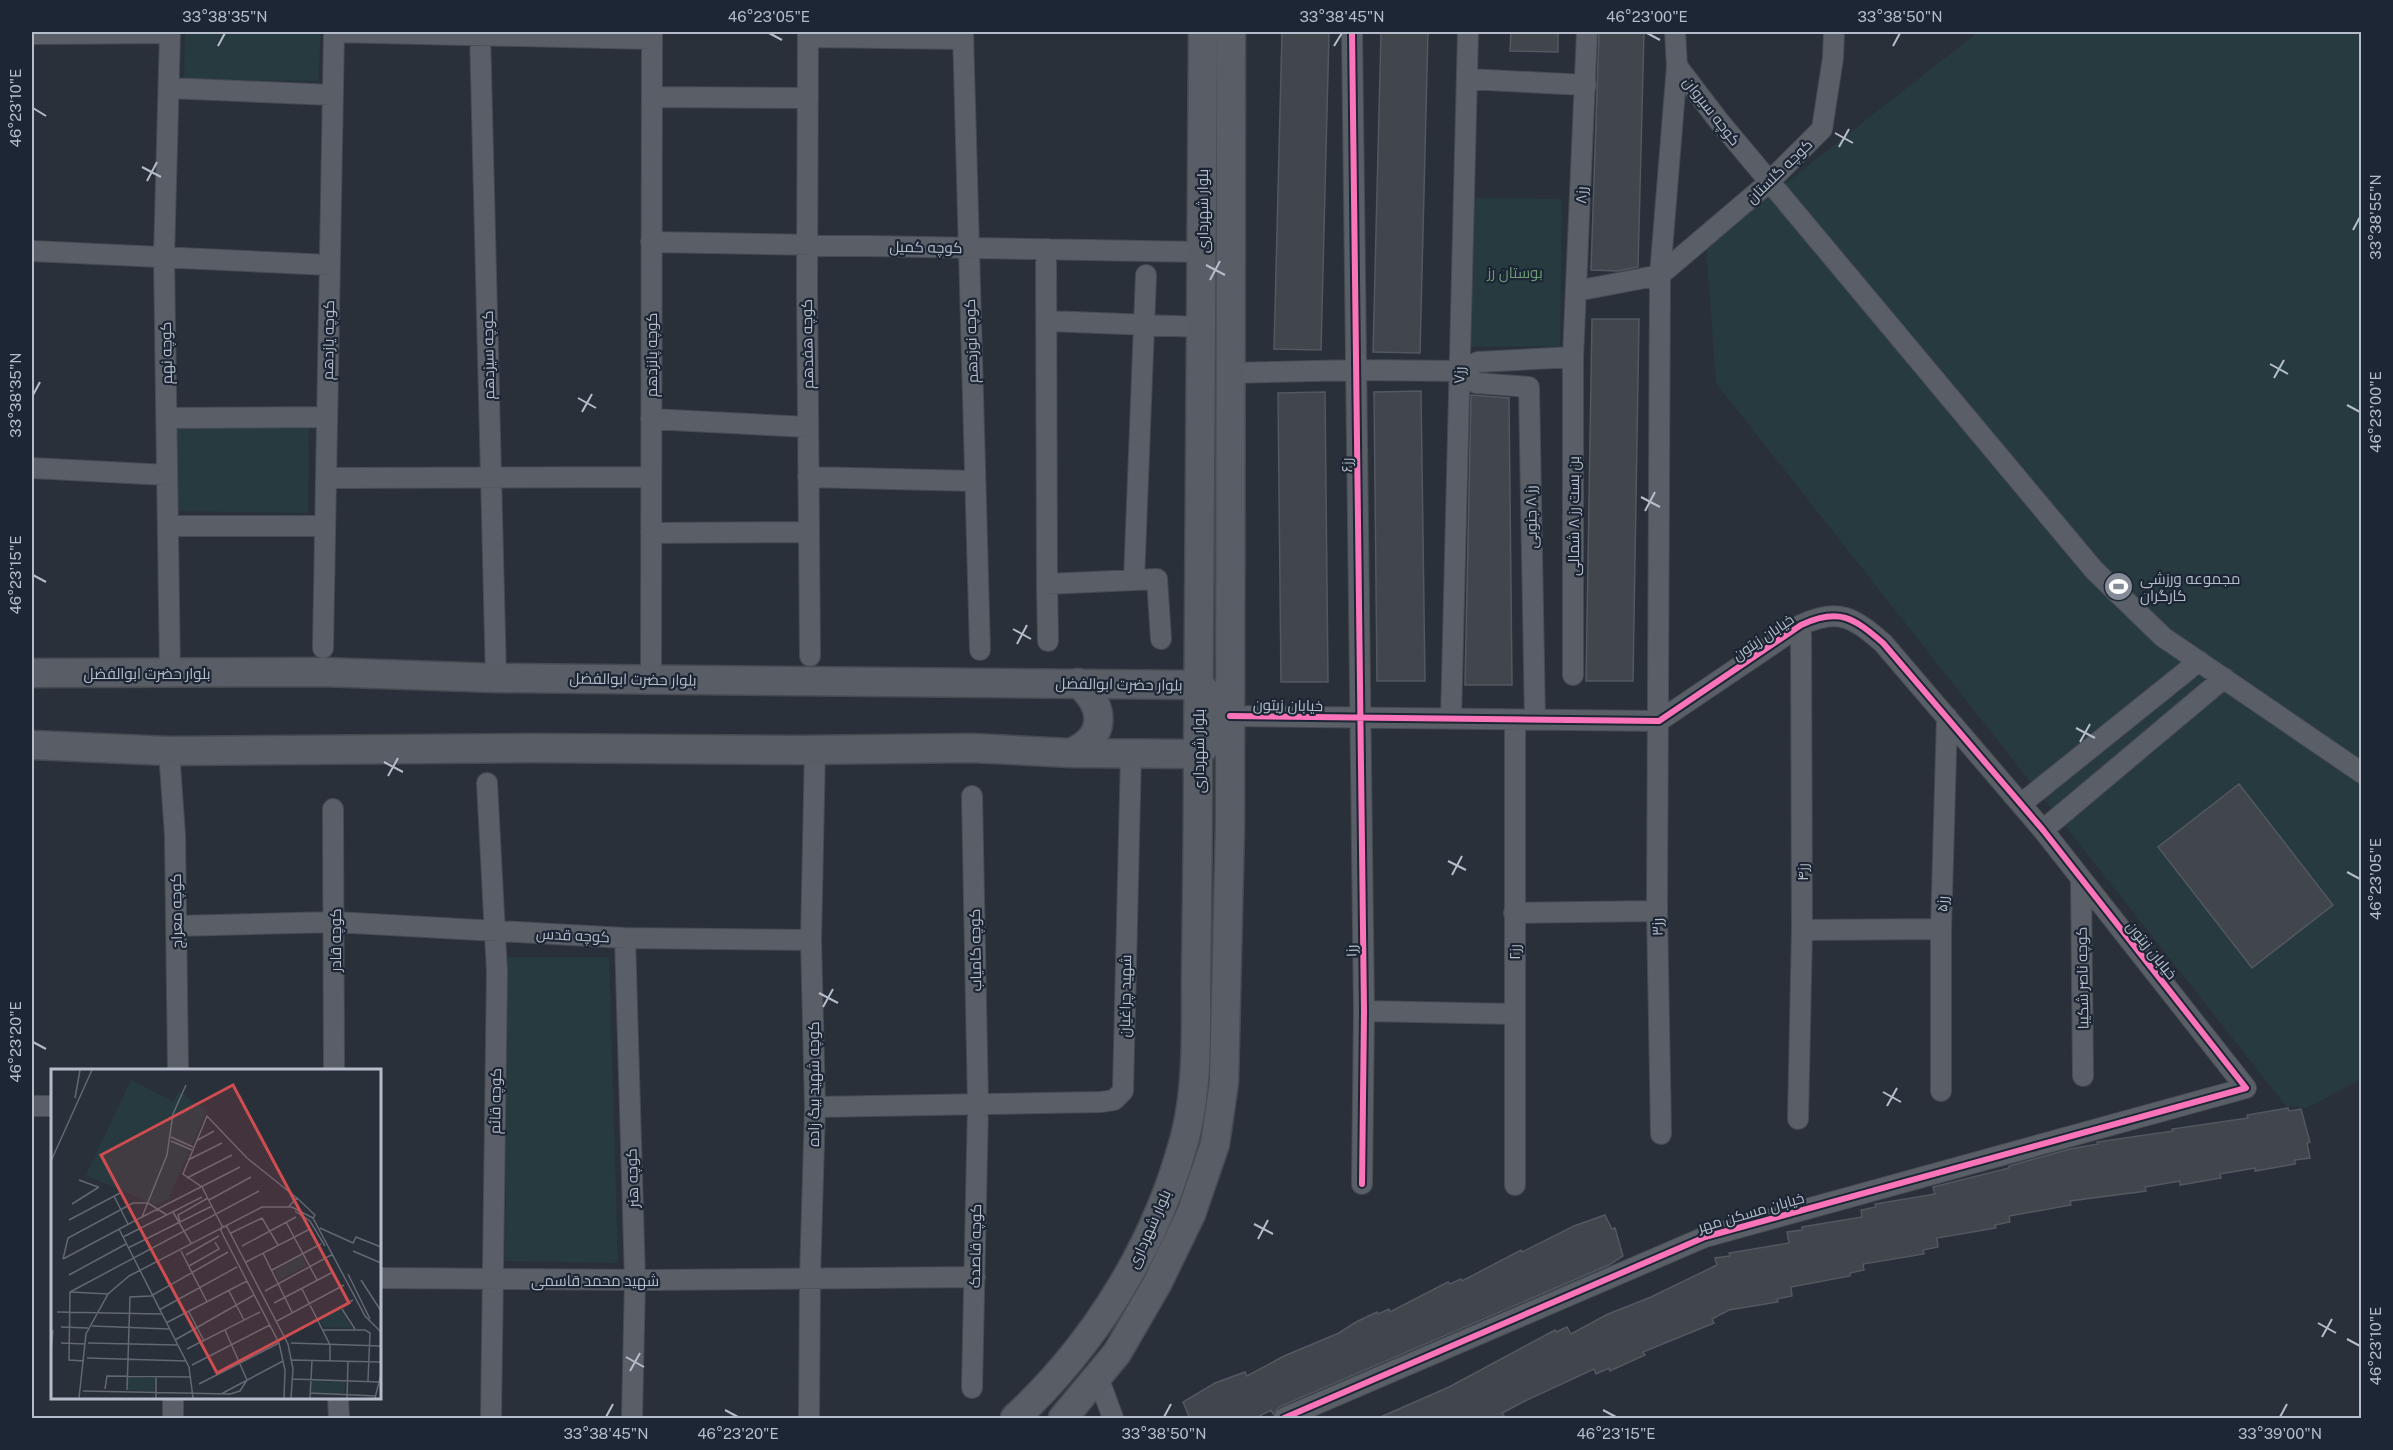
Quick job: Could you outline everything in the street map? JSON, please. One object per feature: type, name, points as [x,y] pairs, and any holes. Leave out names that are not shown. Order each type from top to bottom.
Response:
[{"type":"main road","name":"بلوار شهرداری","points":[[1015,1419],[1050,1386],[1088,1338],[1130,1271],[1162,1205],[1185,1136],[1193,1083],[1199,685],[1203,32]]},
{"type":"main road","name":"بلوار شهرداری","points":[[1063,1419],[1117,1353],[1157,1284],[1191,1214],[1215,1144],[1224,1082],[1230,716],[1231,32]]},
{"type":"main road","name":"بلوار حضرت ابوالفضل","points":[[32,673],[322,672],[496,678],[1199,685],[1230,716]]},
{"type":"main road","points":[[1070,753],[1084,747],[1091,740],[1099,720],[1095,701],[1078,683]]},
{"type":"main road","points":[[32,745],[169,751],[972,748],[1070,753],[1198,754],[1230,716]]},
{"type":"street","points":[[32,34],[170,32]]},
{"type":"street","name":"کوچه نهم","points":[[170,32],[164,257],[170,674]]},
{"type":"street","points":[[334,32],[652,35]]},
{"type":"street","name":"کوچه یازدهم","points":[[323,648],[334,32]]},
{"type":"street","name":"رز۶","points":[[1352,32],[1358,370],[1360,718]]},
{"type":"street","name":"رز۷","points":[[1450,719],[1468,32]]},
{"type":"street","name":"رز۸","points":[[1573,357],[1587,32]]},
{"type":"street","name":"کوچه سیروان","points":[[1675,32],[1677,66],[1768,183],[2094,570],[2163,637],[2361,772]]},
{"type":"street","name":"کوچه گلستان","points":[[1660,275],[1768,183],[1822,129],[1833,58],[1834,32]]},
{"type":"street","name":"کوچه سیزدهم","points":[[480,33],[496,678]]},
{"type":"street","points":[[808,34],[963,35]]},
{"type":"street","name":"کوچه هفدهم","points":[[808,34],[810,656]]},
{"type":"street","name":"کوچه پانزدهم","points":[[651,679],[652,35]]},
{"type":"street","name":"کوچه نوزدهم","points":[[963,35],[980,650]]},
{"type":"street","name":"رز۳","points":[[1661,1134],[1657,911],[1660,275],[1677,66]]},
{"type":"street","points":[[1467,79],[1586,85]]},
{"type":"street","points":[[169,88],[333,95]]},
{"type":"street","points":[[652,97],[808,98]]},
{"type":"street","name":"کوچه کمیل","points":[[651,242],[1202,252]]},
{"type":"street","points":[[1046,249],[1048,641]]},
{"type":"street","points":[[32,251],[330,265]]},
{"type":"street","points":[[1134,580],[1146,275]]},
{"type":"street","points":[[1576,291],[1660,275]]},
{"type":"street","points":[[1048,321],[1201,327]]},
{"type":"street","points":[[1230,373],[1358,370],[1459,371],[1478,362],[1573,357]]},
{"type":"street","name":"بن بست رز ۸ شمالی","points":[[1573,357],[1573,675]]},
{"type":"street","name":"رز ۸ جنوبی","points":[[1459,371],[1476,383],[1529,387],[1535,720]]},
{"type":"street","points":[[167,418],[327,417]]},
{"type":"street","points":[[651,419],[808,427]]},
{"type":"street","points":[[32,468],[167,475]]},
{"type":"street","points":[[326,478],[651,477]]},
{"type":"street","points":[[808,477],[975,481]]},
{"type":"street","points":[[168,526],[325,526]]},
{"type":"street","points":[[651,533],[808,532]]},
{"type":"street","points":[[1047,584],[1157,579],[1161,639]]},
{"type":"street","name":"خیابان زیتون","points":[[1230,716],[1659,721],[1801,625],[1821,615],[1856,619],[1883,643],[2043,830],[2246,1088]]},
{"type":"street","name":"رز۴","points":[[1798,1119],[1802,930],[1801,625]]},
{"type":"street","points":[[2021,804],[2199,661]]},
{"type":"street","points":[[2043,830],[2224,678]]},
{"type":"street","name":"رز۵","points":[[1941,1091],[1941,929],[1947,717]]},
{"type":"street","name":"رز۱","points":[[1360,718],[1364,1011],[1362,1184]]},
{"type":"street","name":"رز۲","points":[[1515,720],[1515,1185]]},
{"type":"street","name":"کوچه شهید بیگ زاده","points":[[809,1419],[815,1107],[811,940],[815,749]]},
{"type":"street","name":"کوچه معراج","points":[[169,751],[175,835],[178,1069]]},
{"type":"street","name":"شهید چراغیان","points":[[978,1105],[1101,1102],[1114,1100],[1123,1091],[1131,753]]},
{"type":"street","name":"کوچه قائم","points":[[487,783],[497,972],[491,1419]]},
{"type":"street","name":"کوچه کامیاب","points":[[972,796],[978,1105]]},
{"type":"street","name":"کوچه قادر","points":[[333,809],[334,1069]]},
{"type":"street","name":"کوچه ناصر شکیبا","points":[[2081,880],[2083,1076]]},
{"type":"street","points":[[1514,913],[1657,911]]},
{"type":"street","name":"کوچه قدس","points":[[176,926],[334,922],[625,938],[811,940]]},
{"type":"street","points":[[1802,930],[1941,929]]},
{"type":"street","name":"کوچه هنر","points":[[625,938],[635,1280],[632,1419]]},
{"type":"street","points":[[1364,1011],[1514,1014]]},
{"type":"street","name":"خیابان مسکن مهر","points":[[1284,1419],[1705,1237],[2246,1088]]},
{"type":"street","points":[[815,1107],[978,1105]]},
{"type":"street","name":"کوچه قاصدک","points":[[972,1388],[978,1105]]},
{"type":"street","points":[[32,1106],[51,1106]]},
{"type":"street","name":"شهید محمد قاسمی","points":[[381,1278],[635,1280],[975,1277]]},
{"type":"street","points":[[1098,1377],[1113,1419]]},
{"type":"street","points":[[173,1399],[173,1419]]},
{"type":"street","points":[[338,1399],[339,1419]]},
{"type":"green space","points":[[185,32],[321,32],[318,81],[184,80]]},
{"type":"green space","name":"مجموعه ورزشی کارگران","points":[[1978,32],[2361,32],[2361,1079],[2307,1108],[2286,1106],[1716,383],[1706,246]]},
{"type":"green space","name":"بوستان رز","points":[[1472,198],[1562,199],[1560,346],[1468,347]]},
{"type":"green space","points":[[309,425],[308,513],[172,511],[173,426]]},
{"type":"green space","points":[[507,957],[609,957],[618,1263],[505,1261]]},
{"type":"building","points":[[1282,32],[1329,32],[1321,350],[1274,349]]},
{"type":"building","points":[[1381,32],[1428,32],[1420,353],[1373,352]]},
{"type":"building","points":[[1511,32],[1558,32],[1558,52],[1510,51]]},
{"type":"building","points":[[1599,32],[1644,32],[1638,267],[1618,271],[1591,270]]},
{"type":"building","points":[[1592,319],[1639,319],[1633,681],[1586,681]]},
{"type":"building","points":[[1421,391],[1425,681],[1377,681],[1374,392]]},
{"type":"building","points":[[1325,392],[1328,682],[1281,682],[1278,393]]},
{"type":"building","points":[[1471,395],[1509,398],[1512,685],[1465,685]]},
{"type":"building","points":[[2239,784],[2333,905],[2252,968],[2158,847]]},
{"type":"building","points":[[2288,1108],[2289,1111],[2301,1109],[2310,1142],[2307,1143],[2310,1158],[2295,1160],[2295,1164],[2255,1171],[2255,1168],[2220,1174],[2221,1178],[2180,1185],[2180,1181],[2145,1187],[2146,1191],[2070,1201],[2071,1205],[2009,1216],[2010,1222],[1995,1225],[1996,1228],[1937,1238],[1938,1247],[1923,1250],[1924,1254],[1863,1264],[1864,1270],[1850,1273],[1850,1276],[1791,1287],[1792,1296],[1777,1299],[1778,1302],[1729,1310],[1712,1319],[1714,1323],[1643,1352],[1645,1355],[1610,1371],[1609,1368],[1596,1374],[1594,1369],[1523,1402],[1502,1413],[1506,1419],[1376,1419],[1449,1387],[1555,1330],[1556,1332],[1567,1327],[1571,1334],[1608,1314],[1651,1297],[1717,1265],[1715,1258],[1730,1256],[1729,1253],[1789,1243],[1787,1232],[1802,1230],[1802,1227],[1862,1217],[1861,1210],[1876,1207],[1875,1204],[1935,1194],[1933,1187],[2009,1168],[2009,1166],[2070,1149],[2098,1144],[2097,1142],[2248,1118],[2247,1115]]},
{"type":"building","points":[[1605,1215],[1612,1229],[1615,1228],[1623,1256],[1609,1265],[1279,1407],[1273,1414],[1271,1410],[1254,1419],[1190,1419],[1183,1402],[1215,1383],[1245,1372],[1247,1376],[1284,1356],[1339,1333],[1377,1312],[1378,1314],[1389,1309],[1390,1312],[1448,1282],[1450,1284],[1461,1279],[1462,1281],[1521,1250],[1522,1252],[1574,1226]]},
{"type":"cycle path","points":[[1352,32],[1364,1011],[1362,1184]]},
{"type":"cycle path","points":[[1230,716],[1659,721],[1801,625],[1826,617],[1845,618],[1863,627],[1883,643],[2043,830],[2246,1088],[1705,1237],[1284,1418]]},
{"type":"place","name":"مجموعه ورزشی کارگران","points":[[2119,587]]}]
